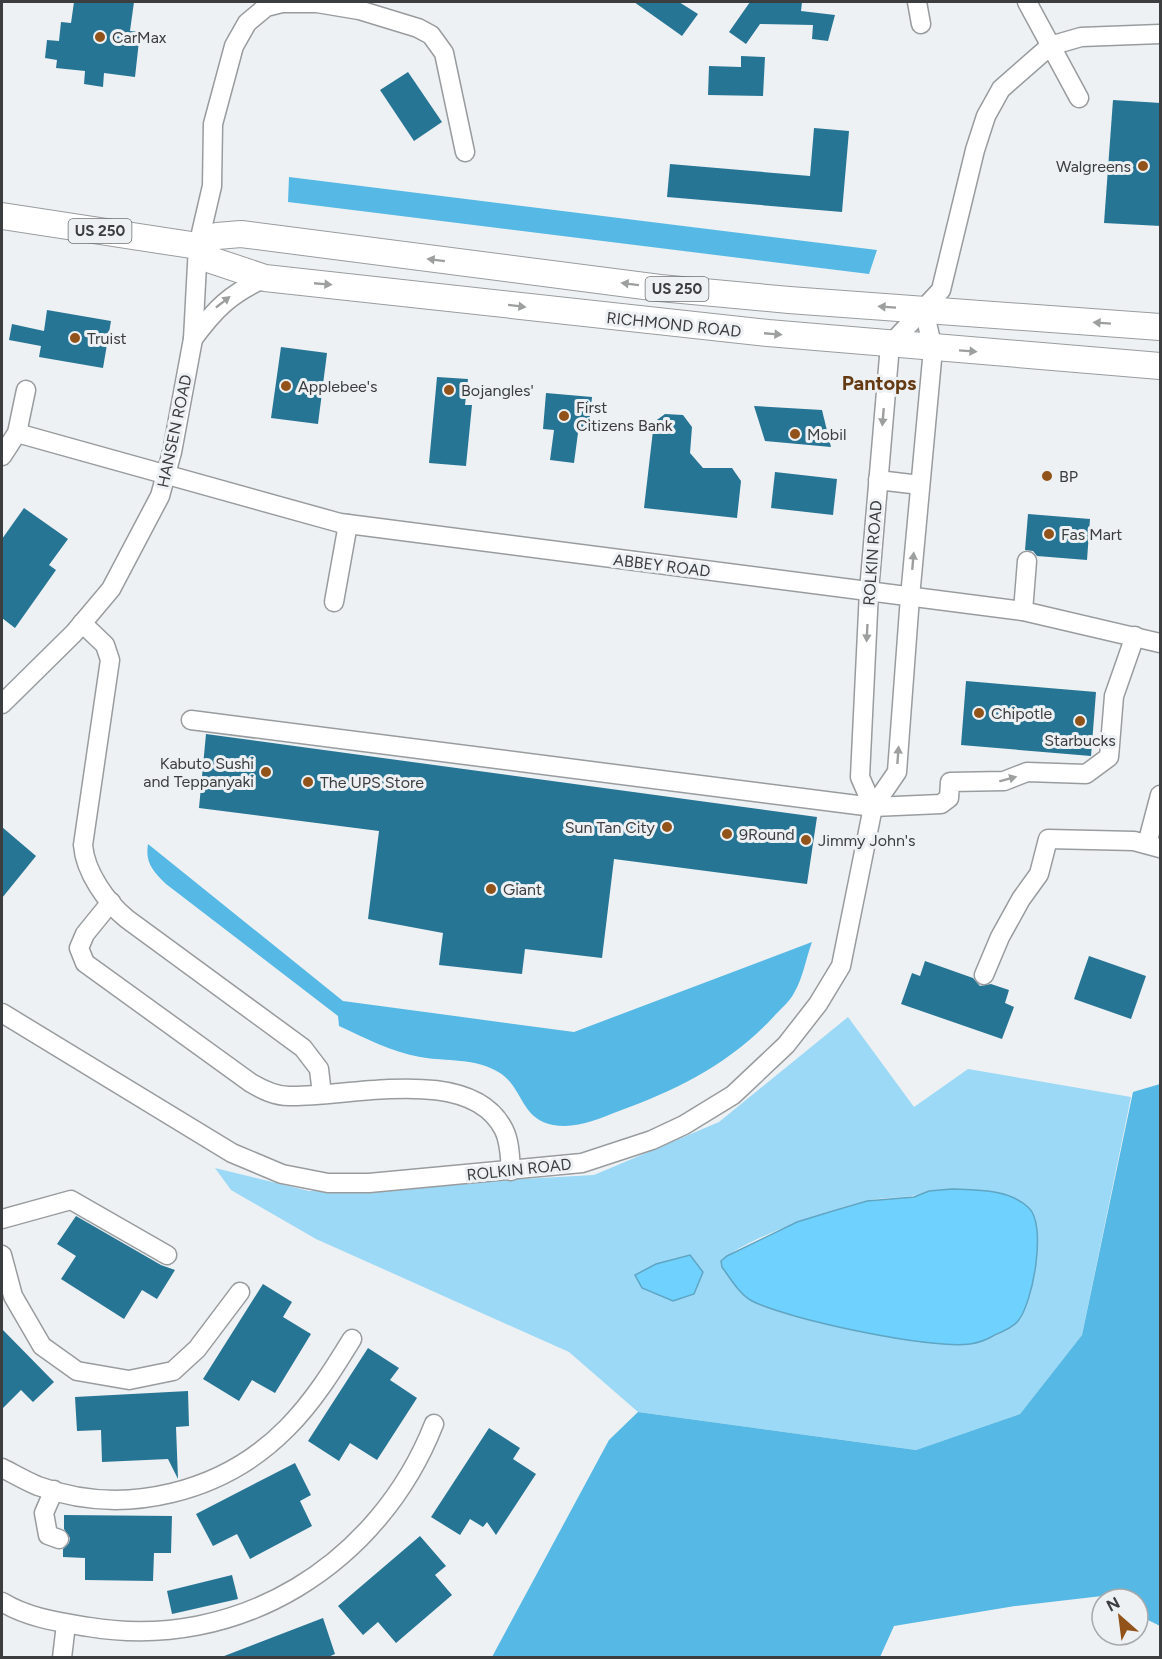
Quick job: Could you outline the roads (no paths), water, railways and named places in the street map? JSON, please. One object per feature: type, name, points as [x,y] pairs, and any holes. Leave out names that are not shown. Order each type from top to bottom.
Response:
[{"type":"highway","name":"RICHMOND ROAD","points":[[2,216],[198,246],[217,236],[241,234],[660,288],[1161,327]]},
{"type":"highway","name":"RICHMOND ROAD","points":[[198,246],[211,260],[265,278],[618,318],[890,345],[1161,366]]},
{"type":"street","points":[[916,2],[921,24]]},
{"type":"street","points":[[1027,2],[1079,98]]},
{"type":"street","name":"HANSEN ROAD","points":[[2,704],[82,623],[111,589],[160,496],[167,475],[192,339],[198,246],[212,186],[213,124],[234,46],[247,23],[266,7],[282,3],[317,3],[359,10],[431,34],[444,53],[465,152]]},
{"type":"street","points":[[890,345],[941,290],[986,116],[1001,89],[1050,46],[1081,37],[1161,34]]},
{"type":"street","points":[[192,339],[215,308],[239,290],[265,278]]},
{"type":"street","name":"ROLKIN ROAD","points":[[2,1013],[212,1142],[282,1174],[348,1184],[511,1171],[582,1162],[631,1148],[711,1110],[767,1066],[804,1023],[841,966],[873,807],[897,772],[910,597],[933,349],[924,310]]},
{"type":"street","name":"ROLKIN ROAD","points":[[873,807],[860,777],[869,591],[890,345]]},
{"type":"street","points":[[2,456],[17,433],[26,390]]},
{"type":"street","name":"ABBEY ROAD","points":[[17,433],[295,513],[348,524],[1023,611],[1161,643]]},
{"type":"street","points":[[878,480],[920,485]]},
{"type":"street","points":[[334,602],[348,524]]},
{"type":"street","points":[[1023,611],[1028,561]]},
{"type":"street","points":[[82,623],[105,645],[110,660],[84,849],[91,873],[127,920],[303,1048],[319,1070],[322,1094]]},
{"type":"street","points":[[190,720],[873,807],[941,804],[949,798],[950,782],[1004,781],[1027,772],[1086,774],[1109,757],[1114,696],[1135,636]]},
{"type":"street","points":[[984,975],[1000,937],[1021,899],[1039,874],[1048,840],[1123,840],[1154,846],[1161,795]]},
{"type":"street","points":[[111,902],[80,944],[80,952],[88,967],[259,1088],[289,1096],[392,1089],[444,1093],[474,1101],[494,1115],[503,1127],[507,1138],[511,1171]]},
{"type":"street","points":[[2,1219],[71,1200],[167,1255]]},
{"type":"street","points":[[2,1255],[13,1296],[42,1346],[77,1371],[129,1380],[173,1371],[197,1349],[240,1292]]},
{"type":"street","points":[[2,1468],[39,1486],[109,1499],[144,1498],[180,1493],[235,1469],[287,1428],[333,1371],[352,1339]]},
{"type":"street","points":[[2,1602],[21,1612],[66,1624],[105,1630],[142,1632],[178,1629],[214,1622],[276,1600],[308,1582],[338,1560],[379,1519],[416,1465],[434,1424]]},
{"type":"street","points":[[54,1490],[44,1513],[48,1535],[59,1539]]},
{"type":"street","points":[[62,1658],[66,1624]]},
{"type":"place","name":"CarMax","points":[[100,37]]},
{"type":"place","name":"Walgreens","points":[[1143,166]]},
{"type":"place","name":"Truist","points":[[75,338]]},
{"type":"place","name":"Applebee's","points":[[286,386]]},
{"type":"place","name":"Bojangles'","points":[[449,390]]},
{"type":"place","name":"First Citizens Bank","points":[[564,416]]},
{"type":"place","name":"Mobil","points":[[795,434]]},
{"type":"place","name":"BP","points":[[1047,476]]},
{"type":"place","name":"Fas Mart","points":[[1049,534]]},
{"type":"place","name":"Chipotle","points":[[979,713]]},
{"type":"place","name":"Starbucks","points":[[1080,721]]},
{"type":"place","name":"Kabuto Sushi and Teppanyaki","points":[[266,772]]},
{"type":"place","name":"The UPS Store","points":[[308,782]]},
{"type":"place","name":"Sun Tan City","points":[[667,827]]},
{"type":"place","name":"9Round","points":[[727,834]]},
{"type":"place","name":"Jimmy John's","points":[[806,840]]},
{"type":"place","name":"Giant","points":[[491,889]]},
{"type":"district","name":"Pantops","points":[[879,383]]}]
